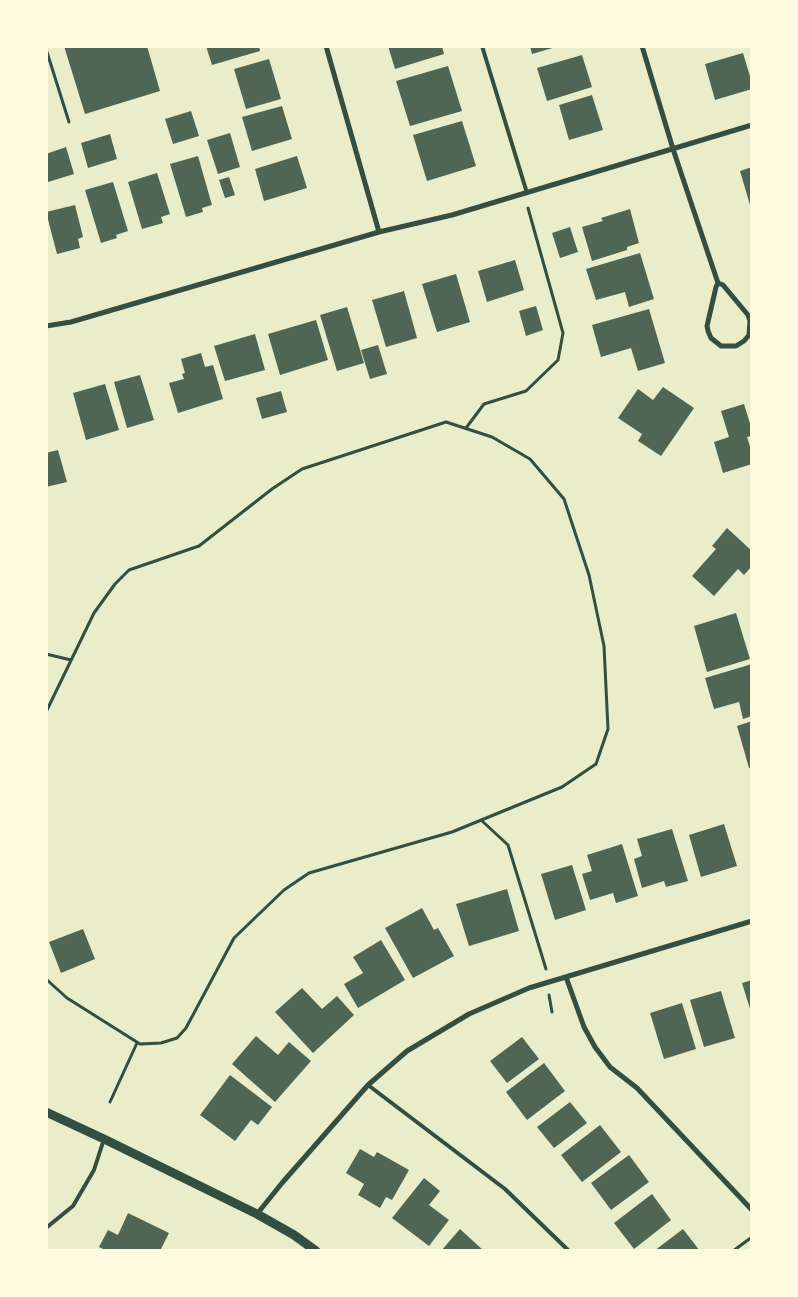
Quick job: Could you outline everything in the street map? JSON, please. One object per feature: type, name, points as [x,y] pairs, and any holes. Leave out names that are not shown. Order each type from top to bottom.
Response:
[{"type":"street","points":[[326,46],[379,232]]},
{"type":"street","points":[[642,46],[673,149],[718,283],[709,316],[708,331],[711,338],[721,346],[736,346],[741,344],[749,335],[750,321],[748,315],[723,284],[718,283]]},
{"type":"street","points":[[46,326],[71,322],[379,232],[452,215],[752,125]]},
{"type":"street","points":[[257,1214],[368,1085],[407,1051],[469,1014],[546,982],[752,921]]},
{"type":"street","points":[[566,977],[584,1027],[595,1047],[610,1067],[637,1088],[752,1210]]},
{"type":"street","points":[[47,1115],[104,1139],[257,1214],[294,1235],[316,1251]]},
{"type":"lane","points":[[482,46],[527,193]]},
{"type":"lane","points":[[368,1085],[505,1189],[569,1251]]},
{"type":"lane","points":[[46,1228],[73,1206],[94,1170],[104,1139]]},
{"type":"path","points":[[46,49],[69,122]]},
{"type":"path","points":[[466,428],[484,404],[526,391],[558,360],[563,333],[528,210],[527,193]]},
{"type":"path","points":[[46,712],[94,613],[114,584],[129,570],[199,546],[272,489],[302,469],[446,422],[492,437],[530,459],[564,499],[590,575],[604,646],[608,729],[596,764],[562,787],[452,832],[309,873],[284,890],[234,938],[186,1028],[177,1038],[161,1043],[137,1043],[67,998],[46,979]]},
{"type":"path","points":[[46,654],[71,660]]},
{"type":"path","points":[[481,820],[508,845],[546,970],[546,982],[552,1012]]},
{"type":"path","points":[[110,1102],[137,1043]]},
{"type":"path","points":[[733,1251],[752,1237]]},
{"type":"building","points":[[64,46],[147,46],[160,91],[85,114]]},
{"type":"building","points":[[206,46],[259,46],[260,51],[212,65]]},
{"type":"building","points":[[388,46],[442,46],[444,54],[395,69]]},
{"type":"building","points":[[530,46],[555,46],[556,47],[532,54]]},
{"type":"building","points":[[743,53],[752,89],[715,100],[705,64]]},
{"type":"building","points":[[582,55],[592,87],[547,101],[537,68]]},
{"type":"building","points":[[269,59],[281,99],[246,109],[234,69]]},
{"type":"building","points":[[448,66],[462,111],[410,126],[396,81]]},
{"type":"building","points":[[592,95],[603,130],[569,140],[559,105]]},
{"type":"building","points":[[282,106],[292,139],[252,151],[242,117]]},
{"type":"building","points":[[191,111],[199,136],[173,144],[165,119]]},
{"type":"building","points":[[462,121],[476,166],[427,181],[413,135]]},
{"type":"building","points":[[230,133],[240,167],[218,174],[207,140]]},
{"type":"building","points":[[110,134],[117,159],[88,168],[81,143]]},
{"type":"building","points":[[66,147],[74,174],[48,182],[46,176],[46,154]]},
{"type":"building","points":[[198,156],[212,205],[202,208],[203,212],[186,217],[170,164]]},
{"type":"building","points":[[297,156],[307,188],[264,201],[255,169]]},
{"type":"building","points":[[752,167],[752,204],[750,205],[740,171]]},
{"type":"building","points":[[157,173],[170,214],[161,217],[163,223],[142,229],[128,182]]},
{"type":"building","points":[[229,177],[235,195],[225,198],[219,180]]},
{"type":"building","points":[[113,182],[128,231],[116,235],[117,238],[101,243],[85,190]]},
{"type":"building","points":[[75,205],[83,237],[78,239],[80,248],[57,254],[46,212]]},
{"type":"building","points":[[630,209],[639,243],[627,247],[627,250],[592,261],[582,227],[603,221],[601,218]]},
{"type":"building","points":[[570,227],[578,252],[560,258],[552,233]]},
{"type":"building","points":[[640,253],[654,299],[629,307],[625,292],[596,300],[586,269]]},
{"type":"building","points":[[515,260],[524,290],[487,302],[478,271]]},
{"type":"building","points":[[456,274],[470,322],[437,332],[422,284]]},
{"type":"building","points":[[404,291],[417,338],[386,347],[372,300]]},
{"type":"building","points":[[536,306],[543,330],[526,336],[519,311]]},
{"type":"building","points":[[347,307],[364,363],[337,371],[320,315]]},
{"type":"building","points":[[649,309],[665,363],[638,371],[631,348],[601,357],[592,325]]},
{"type":"building","points":[[316,320],[328,360],[280,375],[268,334]]},
{"type":"building","points":[[255,334],[265,370],[225,381],[214,346]]},
{"type":"building","points":[[378,345],[387,374],[370,379],[361,350]]},
{"type":"building","points":[[201,353],[205,367],[213,365],[223,399],[178,413],[169,383],[184,379],[182,374],[185,373],[181,359]]},
{"type":"building","points":[[140,375],[154,420],[127,428],[114,382]]},
{"type":"building","points":[[105,384],[119,430],[86,440],[73,393]]},
{"type":"building","points":[[663,387],[694,408],[661,456],[638,441],[642,434],[618,418],[638,389],[653,400]]},
{"type":"building","points":[[281,391],[287,412],[262,419],[256,398]]},
{"type":"building","points":[[744,404],[752,430],[752,436],[747,437],[752,453],[752,464],[723,473],[714,442],[729,437],[721,411]]},
{"type":"building","points":[[58,450],[67,482],[46,487],[46,453]]},
{"type":"building","points":[[727,528],[752,551],[752,566],[744,575],[738,569],[714,596],[692,576],[716,549],[712,546]]},
{"type":"building","points":[[736,613],[750,659],[707,672],[694,626]]},
{"type":"building","points":[[752,664],[752,716],[743,719],[739,702],[714,709],[705,678]]},
{"type":"building","points":[[752,721],[752,767],[749,768],[737,726]]},
{"type":"building","points":[[724,824],[737,866],[701,877],[689,835]]},
{"type":"building","points":[[672,829],[688,881],[666,887],[664,881],[642,888],[634,859],[642,856],[637,839]]},
{"type":"building","points":[[622,844],[638,896],[616,903],[613,893],[590,900],[582,874],[592,871],[587,855]]},
{"type":"building","points":[[572,865],[586,910],[555,920],[541,874]]},
{"type":"building","points":[[507,889],[519,931],[469,946],[456,904]]},
{"type":"building","points":[[422,908],[434,930],[438,928],[454,956],[413,978],[385,928]]},
{"type":"building","points":[[83,929],[95,959],[61,973],[49,942]]},
{"type":"building","points":[[381,940],[405,980],[358,1008],[344,984],[363,973],[353,957]]},
{"type":"building","points":[[752,980],[752,1012],[751,1012],[742,983]]},
{"type":"building","points":[[302,988],[322,1009],[337,996],[354,1015],[313,1053],[275,1012]]},
{"type":"building","points":[[721,991],[735,1038],[704,1047],[690,1000]]},
{"type":"building","points":[[682,1003],[696,1049],[664,1059],[650,1013]]},
{"type":"building","points":[[256,1036],[278,1055],[289,1042],[311,1061],[275,1102],[232,1064]]},
{"type":"building","points":[[522,1037],[539,1059],[507,1083],[490,1061]]},
{"type":"building","points":[[544,1063],[565,1091],[527,1120],[506,1092]]},
{"type":"building","points":[[230,1075],[272,1107],[258,1125],[251,1120],[235,1141],[200,1115]]},
{"type":"building","points":[[570,1102],[587,1123],[554,1148],[537,1127]]},
{"type":"building","points":[[600,1125],[621,1152],[582,1182],[561,1155]]},
{"type":"building","points":[[360,1149],[374,1157],[377,1152],[409,1170],[392,1200],[386,1197],[380,1208],[358,1195],[364,1184],[346,1173]]},
{"type":"building","points":[[629,1155],[649,1182],[611,1210],[591,1183]]},
{"type":"building","points":[[424,1178],[440,1191],[429,1205],[449,1220],[429,1246],[392,1218]]},
{"type":"building","points":[[652,1194],[671,1220],[634,1249],[614,1223]]},
{"type":"building","points":[[128,1213],[169,1233],[160,1251],[107,1251],[99,1247],[108,1230],[118,1235]]},
{"type":"building","points":[[460,1229],[484,1251],[441,1251]]},
{"type":"building","points":[[683,1229],[700,1251],[654,1251]]}]
